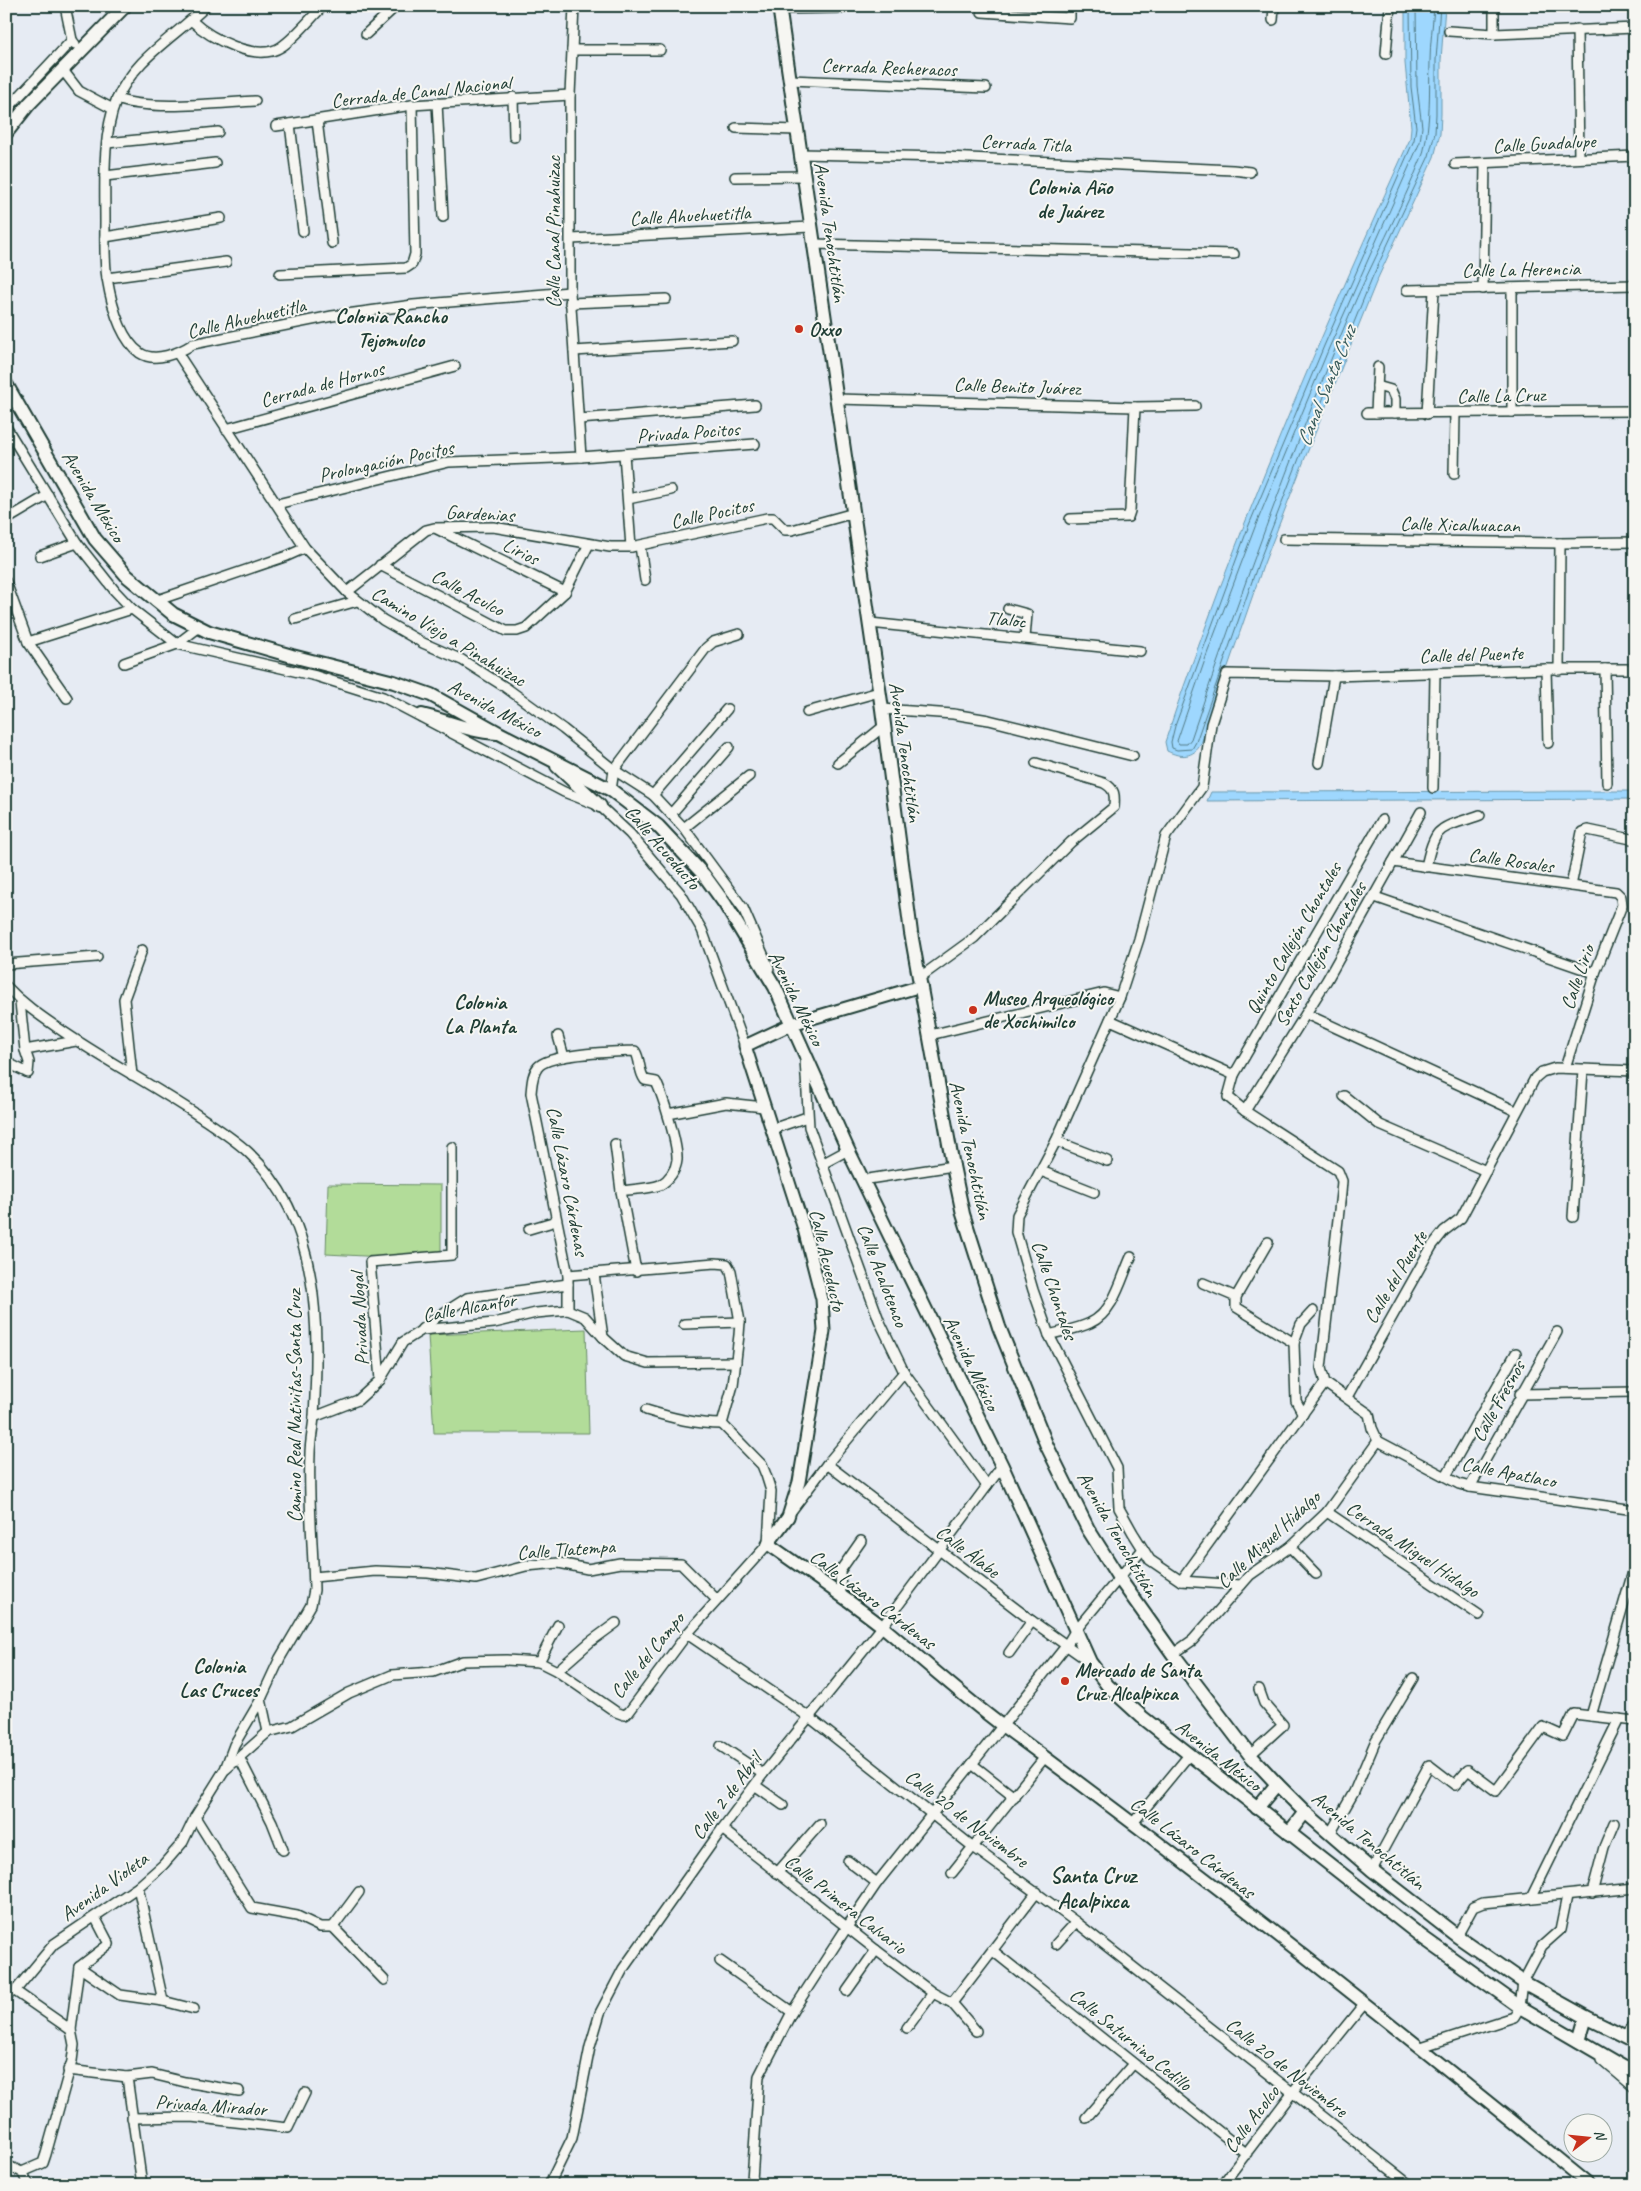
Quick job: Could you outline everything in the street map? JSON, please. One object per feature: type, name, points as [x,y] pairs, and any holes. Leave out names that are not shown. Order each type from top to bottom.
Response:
[{"type":"main road","points":[[6,133],[29,104],[62,70],[76,45],[125,6]]},
{"type":"main road","name":"Avenida Tenochtitlán","points":[[779,8],[870,623],[911,933],[952,1166],[963,1214],[1003,1336],[1047,1446],[1088,1528],[1119,1578],[1173,1654],[1250,1755],[1277,1784],[1305,1812],[1372,1870],[1457,1936],[1523,1982],[1630,2039]]},
{"type":"main road","name":"Avenida México","points":[[6,384],[95,539],[127,576],[155,600],[198,628],[292,656],[412,687],[432,695],[499,733],[611,790],[658,826],[704,875],[725,904],[775,987],[862,1180],[1002,1466],[1075,1631],[1090,1662],[1108,1686],[1189,1755],[1422,1937],[1520,2006],[1623,2068],[1635,2071]]},
{"type":"main road","points":[[422,716],[447,721],[482,732],[499,733]]},
{"type":"main road","points":[[550,759],[572,782],[600,806]]},
{"type":"main road","points":[[1257,1808],[1277,1784]]},
{"type":"main road","points":[[1289,1833],[1305,1812]]},
{"type":"main road","points":[[1580,2041],[1586,2017]]},
{"type":"street","points":[[6,116],[9,106],[76,45],[66,6]]},
{"type":"street","points":[[206,6],[192,21],[163,42],[148,56],[131,75],[113,109],[104,176],[107,278],[226,262]]},
{"type":"street","points":[[192,21],[199,28],[241,50],[270,52],[281,47],[323,6]]},
{"type":"street","points":[[366,34],[396,6]]},
{"type":"street","name":"Calle Canal Pinahuizac","points":[[574,6],[570,95],[570,303],[581,457]]},
{"type":"street","points":[[982,12],[1070,18],[1070,6]]},
{"type":"street","points":[[1273,20],[1274,6]]},
{"type":"street","points":[[1386,54],[1390,6]]},
{"type":"street","points":[[1494,6],[1494,34]]},
{"type":"street","points":[[779,8],[843,8]]},
{"type":"street","points":[[1449,31],[1494,34],[1576,29],[1635,28]]},
{"type":"street","points":[[1576,29],[1579,158]]},
{"type":"street","points":[[572,50],[660,50]]},
{"type":"street","points":[[62,70],[79,91],[113,109]]},
{"type":"street","name":"Cerrada Recheracos","points":[[790,80],[986,88]]},
{"type":"street","name":"Cerrada de Canal Nacional","points":[[276,126],[412,105],[513,97],[570,95]]},
{"type":"street","points":[[513,97],[514,138]]},
{"type":"street","points":[[117,99],[127,103],[147,104],[255,101]]},
{"type":"street","points":[[437,103],[443,217]]},
{"type":"street","points":[[9,106],[29,104]]},
{"type":"street","points":[[280,274],[406,268],[412,264],[415,254],[412,105]]},
{"type":"street","points":[[317,120],[332,243]]},
{"type":"street","points":[[290,124],[302,232]]},
{"type":"street","points":[[736,128],[797,130]]},
{"type":"street","points":[[107,143],[218,132]]},
{"type":"street","name":"Cerrada Titla","points":[[800,154],[956,157],[1250,172]]},
{"type":"street","name":"Calle Guadalupe","points":[[1455,164],[1635,156]]},
{"type":"street","points":[[104,176],[215,163]]},
{"type":"street","points":[[1483,289],[1485,163]]},
{"type":"street","points":[[735,176],[803,176]]},
{"type":"street","points":[[105,237],[221,218]]},
{"type":"street","name":"Calle Ahuehuetitla","points":[[571,238],[811,227]]},
{"type":"street","points":[[813,244],[1234,254]]},
{"type":"street","name":"Calle Ahuehuetitla","points":[[107,278],[119,324],[129,343],[141,354],[154,357],[178,354],[193,344],[332,316],[413,305],[570,292]]},
{"type":"street","name":"Calle La Herencia","points":[[1407,290],[1635,284]]},
{"type":"street","points":[[1512,288],[1512,412]]},
{"type":"street","points":[[1427,414],[1434,290]]},
{"type":"street","points":[[570,303],[666,299]]},
{"type":"street","points":[[574,350],[732,341]]},
{"type":"street","name":"Camino Viejo a Pinahuizac","points":[[178,354],[305,548],[357,602],[383,620],[423,643],[462,660],[505,687],[564,730],[614,770],[653,795],[671,814],[684,828],[743,908],[774,980],[775,987]]},
{"type":"street","name":"Cerrada de Hornos","points":[[226,429],[455,366]]},
{"type":"street","points":[[1378,367],[1377,386],[1391,390],[1396,399],[1395,413]]},
{"type":"street","name":"Calle La Cruz","points":[[1377,386],[1371,413],[1635,411]]},
{"type":"street","name":"Calle Benito Juárez","points":[[837,399],[1135,407],[1195,406]]},
{"type":"street","points":[[578,419],[755,405]]},
{"type":"street","points":[[1070,519],[1128,516],[1130,511],[1135,407]]},
{"type":"street","points":[[1454,474],[1455,413]]},
{"type":"street","points":[[6,427],[77,543],[115,591],[132,609],[177,644]]},
{"type":"street","name":"Privada Pocitos","points":[[624,454],[755,444]]},
{"type":"street","points":[[624,454],[628,498],[636,547],[645,580]]},
{"type":"street","name":"Prolongación Pocitos","points":[[277,504],[448,462],[624,454]]},
{"type":"street","points":[[628,498],[671,490]]},
{"type":"street","points":[[6,520],[48,495]]},
{"type":"street","name":"Calle Pocitos","points":[[636,547],[767,518],[773,518],[785,530],[792,530],[854,513]]},
{"type":"street","name":"Gardenias","points":[[347,592],[426,530],[434,528],[493,527],[610,548],[636,547]]},
{"type":"street","name":"Lirios","points":[[434,528],[564,592]]},
{"type":"street","name":"Calle Xicalhuacan","points":[[1284,539],[1560,543],[1635,542]]},
{"type":"street","points":[[40,556],[77,543]]},
{"type":"street","points":[[1559,670],[1560,543]]},
{"type":"street","name":"Calle Aculco","points":[[380,565],[506,631],[517,631],[526,628],[564,592],[589,544]]},
{"type":"street","points":[[155,600],[287,556],[305,548]]},
{"type":"street","points":[[6,582],[28,642],[67,698]]},
{"type":"street","points":[[295,619],[357,602]]},
{"type":"street","points":[[28,642],[132,609]]},
{"type":"street","points":[[1008,610],[1027,614],[1025,638]]},
{"type":"street","name":"Tlaloc","points":[[870,623],[1140,651]]},
{"type":"street","points":[[124,663],[177,644],[198,628]]},
{"type":"street","points":[[611,790],[614,770],[706,648],[713,642],[739,634]]},
{"type":"street","name":"Calle Acueducto","points":[[177,644],[316,676],[383,697],[422,716],[564,792],[600,806],[630,834],[681,894],[702,930],[745,1046],[804,1229],[820,1290],[824,1331],[806,1448],[799,1482],[788,1517]]},
{"type":"street","points":[[1546,668],[1548,743]]},
{"type":"street","name":"Calle del Puente","points":[[1139,939],[1166,836],[1202,787],[1211,724],[1227,674],[1334,676],[1546,668],[1559,670],[1635,669]]},
{"type":"street","points":[[1605,669],[1607,783]]},
{"type":"street","points":[[1433,788],[1435,673]]},
{"type":"street","points":[[1319,763],[1334,676]]},
{"type":"street","points":[[806,712],[879,692]]},
{"type":"street","points":[[882,709],[953,714],[989,720],[1133,756]]},
{"type":"street","points":[[653,795],[727,710]]},
{"type":"street","points":[[838,763],[884,726]]},
{"type":"street","points":[[671,814],[729,747]]},
{"type":"street","points":[[745,1046],[792,1024],[920,982],[974,938],[1071,842],[1114,807],[1115,795],[1112,787],[1036,763]]},
{"type":"street","points":[[684,828],[749,776]]},
{"type":"street","name":"Sexto Callejón Chontales","points":[[1245,1112],[1375,897],[1421,812]]},
{"type":"street","points":[[1426,866],[1430,845],[1438,832],[1480,815]]},
{"type":"street","name":"Quinto Callejón Chontales","points":[[1245,1112],[1228,1096],[1234,1075],[1382,820]]},
{"type":"street","points":[[1571,886],[1582,832],[1588,830],[1631,839]]},
{"type":"street","name":"Calle Rosales","points":[[1393,862],[1616,892],[1621,897]]},
{"type":"street","points":[[1375,897],[1595,973]]},
{"type":"street","name":"Calle Lirio","points":[[1565,1068],[1595,973],[1622,905],[1621,897]]},
{"type":"street","name":"Calle Chontales","points":[[1139,939],[1120,997],[1110,1020],[1042,1171],[1017,1216],[1016,1232],[1033,1290],[1049,1335],[1117,1468],[1119,1508],[1143,1549],[1150,1560],[1181,1580],[1240,1584]]},
{"type":"street","points":[[132,1075],[124,999],[142,950]]},
{"type":"street","points":[[6,964],[96,956]]},
{"type":"street","name":"Camino Real Nativitas-Santa Cruz","points":[[6,986],[20,1002],[76,1041],[177,1101],[248,1152],[272,1180],[287,1204],[306,1250],[314,1290],[314,1417],[310,1455],[314,1577],[311,1605],[280,1658],[261,1699],[234,1746],[225,1769]]},
{"type":"street","points":[[930,1035],[1104,993],[1120,997]]},
{"type":"street","points":[[6,1062],[28,1073],[29,1062],[25,1050],[20,1002]]},
{"type":"street","points":[[1306,1014],[1516,1111]]},
{"type":"street","points":[[1110,1020],[1234,1075]]},
{"type":"street","points":[[558,1036],[560,1057],[635,1051],[639,1056],[641,1075],[645,1080],[656,1082],[668,1114],[677,1159],[676,1168],[670,1177],[659,1185],[621,1191]]},
{"type":"street","points":[[25,1050],[76,1041]]},
{"type":"street","name":"Calle Acalotenco","points":[[805,1054],[807,1117],[822,1164],[879,1320],[904,1372],[987,1486]]},
{"type":"street","name":"Calle Lázaro Cárdenas","points":[[560,1057],[538,1067],[533,1077],[531,1093],[568,1280],[594,1274],[716,1263],[727,1264],[731,1271],[740,1322],[733,1385],[722,1424]]},
{"type":"street","name":"Calle del Puente","points":[[1346,1397],[1427,1254],[1444,1231],[1462,1218],[1516,1111],[1535,1078],[1542,1072],[1565,1068],[1635,1071]]},
{"type":"street","points":[[1573,1217],[1583,1070]]},
{"type":"street","points":[[1344,1096],[1380,1125],[1486,1171]]},
{"type":"street","points":[[668,1114],[726,1103],[764,1107]]},
{"type":"street","points":[[1245,1112],[1338,1171],[1342,1181],[1321,1368],[1326,1383],[1369,1414],[1372,1428],[1378,1441]]},
{"type":"street","points":[[772,1129],[807,1117]]},
{"type":"street","points":[[1056,1141],[1107,1162]]},
{"type":"street","points":[[616,1144],[621,1191],[636,1271]]},
{"type":"street","name":"Privada Nogal","points":[[380,1380],[374,1328],[370,1262],[452,1255],[452,1147]]},
{"type":"street","points":[[822,1164],[848,1150]]},
{"type":"street","points":[[862,1180],[952,1166]]},
{"type":"street","points":[[1042,1171],[1094,1192]]},
{"type":"street","points":[[529,1229],[556,1221]]},
{"type":"street","points":[[1268,1242],[1236,1297],[1236,1307],[1294,1343]]},
{"type":"street","points":[[1049,1335],[1090,1323],[1102,1315],[1109,1306],[1131,1257]]},
{"type":"street","points":[[594,1274],[603,1337]]},
{"type":"street","points":[[422,1330],[437,1317],[467,1298],[568,1280],[568,1310],[585,1317],[624,1356],[648,1363],[736,1362]]},
{"type":"street","points":[[1203,1284],[1236,1297]]},
{"type":"street","name":"Calle Alcanfor","points":[[314,1417],[358,1400],[380,1380],[403,1342],[422,1330],[494,1323],[536,1313],[568,1310]]},
{"type":"street","points":[[1303,1414],[1296,1402],[1294,1343],[1302,1324],[1313,1311]]},
{"type":"street","points":[[684,1324],[740,1322]]},
{"type":"street","name":"Calle Fresnos","points":[[1470,1487],[1520,1394],[1557,1332]]},
{"type":"street","points":[[1446,1476],[1516,1352]]},
{"type":"street","name":"Calle del Campo","points":[[225,1769],[240,1759],[268,1732],[292,1726],[349,1693],[392,1676],[433,1672],[464,1661],[506,1660],[539,1662],[557,1671],[616,1712],[624,1715],[629,1712],[687,1634],[768,1544],[827,1464],[904,1372]]},
{"type":"street","points":[[1181,1580],[1326,1383]]},
{"type":"street","points":[[1520,1394],[1635,1392]]},
{"type":"street","points":[[646,1410],[700,1424],[722,1424],[762,1465],[771,1491],[768,1544]]},
{"type":"street","name":"Calle Apatlaco","points":[[1378,1441],[1470,1487],[1635,1510]]},
{"type":"street","name":"Calle Miguel Hidalgo","points":[[1173,1654],[1193,1640],[1240,1584],[1290,1547],[1326,1512],[1378,1441]]},
{"type":"street","name":"Calle Álabe","points":[[827,1464],[1032,1622],[1090,1662]]},
{"type":"street","name":"Calle 2 de Abril","points":[[549,2185],[572,2138],[590,2047],[600,2014],[610,1992],[624,1969],[763,1774],[882,1627],[1002,1466]]},
{"type":"street","name":"Cerrada Miguel Hidalgo","points":[[1326,1512],[1479,1615]]},
{"type":"street","points":[[841,1595],[840,1571],[861,1541]]},
{"type":"street","name":"Calle Lázaro Cárdenas","points":[[768,1544],[841,1595],[1002,1726],[1133,1823],[1421,2047],[1590,2185]]},
{"type":"street","points":[[1290,1547],[1316,1574]]},
{"type":"street","points":[[752,2180],[759,2076],[792,2012],[846,1926],[877,1883],[1066,1646],[1075,1631],[1143,1549]]},
{"type":"street","name":"Calle Tlatempa","points":[[314,1577],[375,1571],[476,1579],[534,1565],[559,1563],[588,1569],[620,1563],[681,1564],[716,1600]]},
{"type":"street","points":[[1591,1716],[1635,1565]]},
{"type":"street","points":[[1009,1653],[1032,1622]]},
{"type":"street","points":[[557,1671],[590,1642],[616,1623]]},
{"type":"street","points":[[539,1662],[558,1625]]},
{"type":"street","name":"Calle 20 de Noviembre","points":[[687,1634],[809,1717],[972,1846],[1076,1922],[1410,2185]]},
{"type":"street","points":[[1330,1834],[1354,1792],[1376,1740],[1413,1678]]},
{"type":"street","points":[[1250,1755],[1283,1725],[1264,1704],[1259,1689]]},
{"type":"street","points":[[261,1699],[268,1732]]},
{"type":"street","points":[[1372,1870],[1428,1765],[1455,1785],[1468,1770],[1496,1791],[1543,1727],[1563,1736],[1574,1714],[1635,1721]]},
{"type":"street","points":[[1531,1898],[1620,1719]]},
{"type":"street","points":[[721,1746],[763,1774]]},
{"type":"street","points":[[1133,1823],[1189,1755]]},
{"type":"street","points":[[952,1873],[1046,1757]]},
{"type":"street","points":[[240,1759],[272,1822],[283,1850]]},
{"type":"street","points":[[972,1764],[1014,1797]]},
{"type":"street","name":"Avenida Violeta","points":[[6,1995],[15,1991],[54,1944],[138,1887],[163,1865],[182,1842],[225,1769]]},
{"type":"street","points":[[756,1786],[783,1805]]},
{"type":"street","points":[[195,1817],[252,1908],[297,1916],[320,1928],[333,1927],[359,1892]]},
{"type":"street","points":[[1592,1893],[1604,1847],[1614,1823]]},
{"type":"street","points":[[777,1873],[820,1824]]},
{"type":"street","name":"Calle Primera Calvario","points":[[722,1829],[876,1950],[933,1992],[952,2002]]},
{"type":"street","points":[[848,1861],[877,1883]]},
{"type":"street","points":[[138,1887],[162,2001]]},
{"type":"street","points":[[1457,1936],[1474,1907],[1483,1903],[1635,1888]]},
{"type":"street","points":[[976,2030],[952,2002],[1037,1892]]},
{"type":"street","points":[[1421,2047],[1511,2019],[1520,2006],[1523,1982],[1545,1942],[1560,1930],[1567,1896]]},
{"type":"street","points":[[22,2172],[43,2163],[74,2045],[71,2030],[80,1967],[109,1944],[94,1917]]},
{"type":"street","points":[[1056,1944],[1076,1922]]},
{"type":"street","points":[[333,1927],[384,1980]]},
{"type":"street","points":[[847,1991],[876,1950]]},
{"type":"street","name":"Calle Saturnino Cedillo","points":[[993,1951],[1247,2154]]},
{"type":"street","points":[[720,1961],[792,2012]]},
{"type":"street","points":[[80,1967],[120,1995],[162,2001],[194,2009]]},
{"type":"street","points":[[15,1991],[71,2030]]},
{"type":"street","points":[[907,2028],[933,1992]]},
{"type":"street","name":"Calle Acolco","points":[[1222,2185],[1292,2093],[1364,2004]]},
{"type":"street","points":[[1630,2039],[1635,2024]]},
{"type":"street","points":[[1580,2041],[1635,2088]]},
{"type":"street","points":[[1086,2118],[1133,2064]]},
{"type":"street","points":[[68,2070],[126,2077],[152,2074],[185,2082],[239,2091]]},
{"type":"street","points":[[126,2077],[142,2185]]},
{"type":"street","name":"Privada Mirador","points":[[132,2118],[191,2117],[288,2128],[305,2092]]},
{"type":"street","points":[[6,2165],[22,2172],[30,2185]]},
{"type":"green space","points":[[328,1184],[441,1185],[441,1260],[326,1254]]},
{"type":"green space","points":[[586,1329],[589,1433],[434,1433],[428,1335]]},
{"type":"water","name":"Canal Santa Cruz","points":[[1405,6],[1445,6],[1441,60],[1440,134],[1434,157],[1377,280],[1305,458],[1263,566],[1201,744],[1198,749],[1190,754],[1177,755],[1167,751],[1165,742],[1221,585],[1265,472],[1312,360],[1410,139],[1411,127],[1405,63]]},
{"type":"water","points":[[1635,791],[1635,799],[1207,801],[1211,792]]},
{"type":"place","name":"Oxxo","points":[[799,329]]},
{"type":"place","name":"Museo Arqueológico de Xochimilco","points":[[973,1010]]},
{"type":"place","name":"Mercado de Santa Cruz Alcalpixca","points":[[1065,1681]]},
{"type":"district","name":"Colonia Año de Juárez","points":[[1070,199]]},
{"type":"district","name":"Colonia Rancho Tejomulco","points":[[391,328]]},
{"type":"district","name":"Colonia La Planta","points":[[480,1014]]},
{"type":"district","name":"Colonia Las Cruces","points":[[219,1678]]},
{"type":"district","name":"Santa Cruz Acalpixca","points":[[1093,1888]]}]
